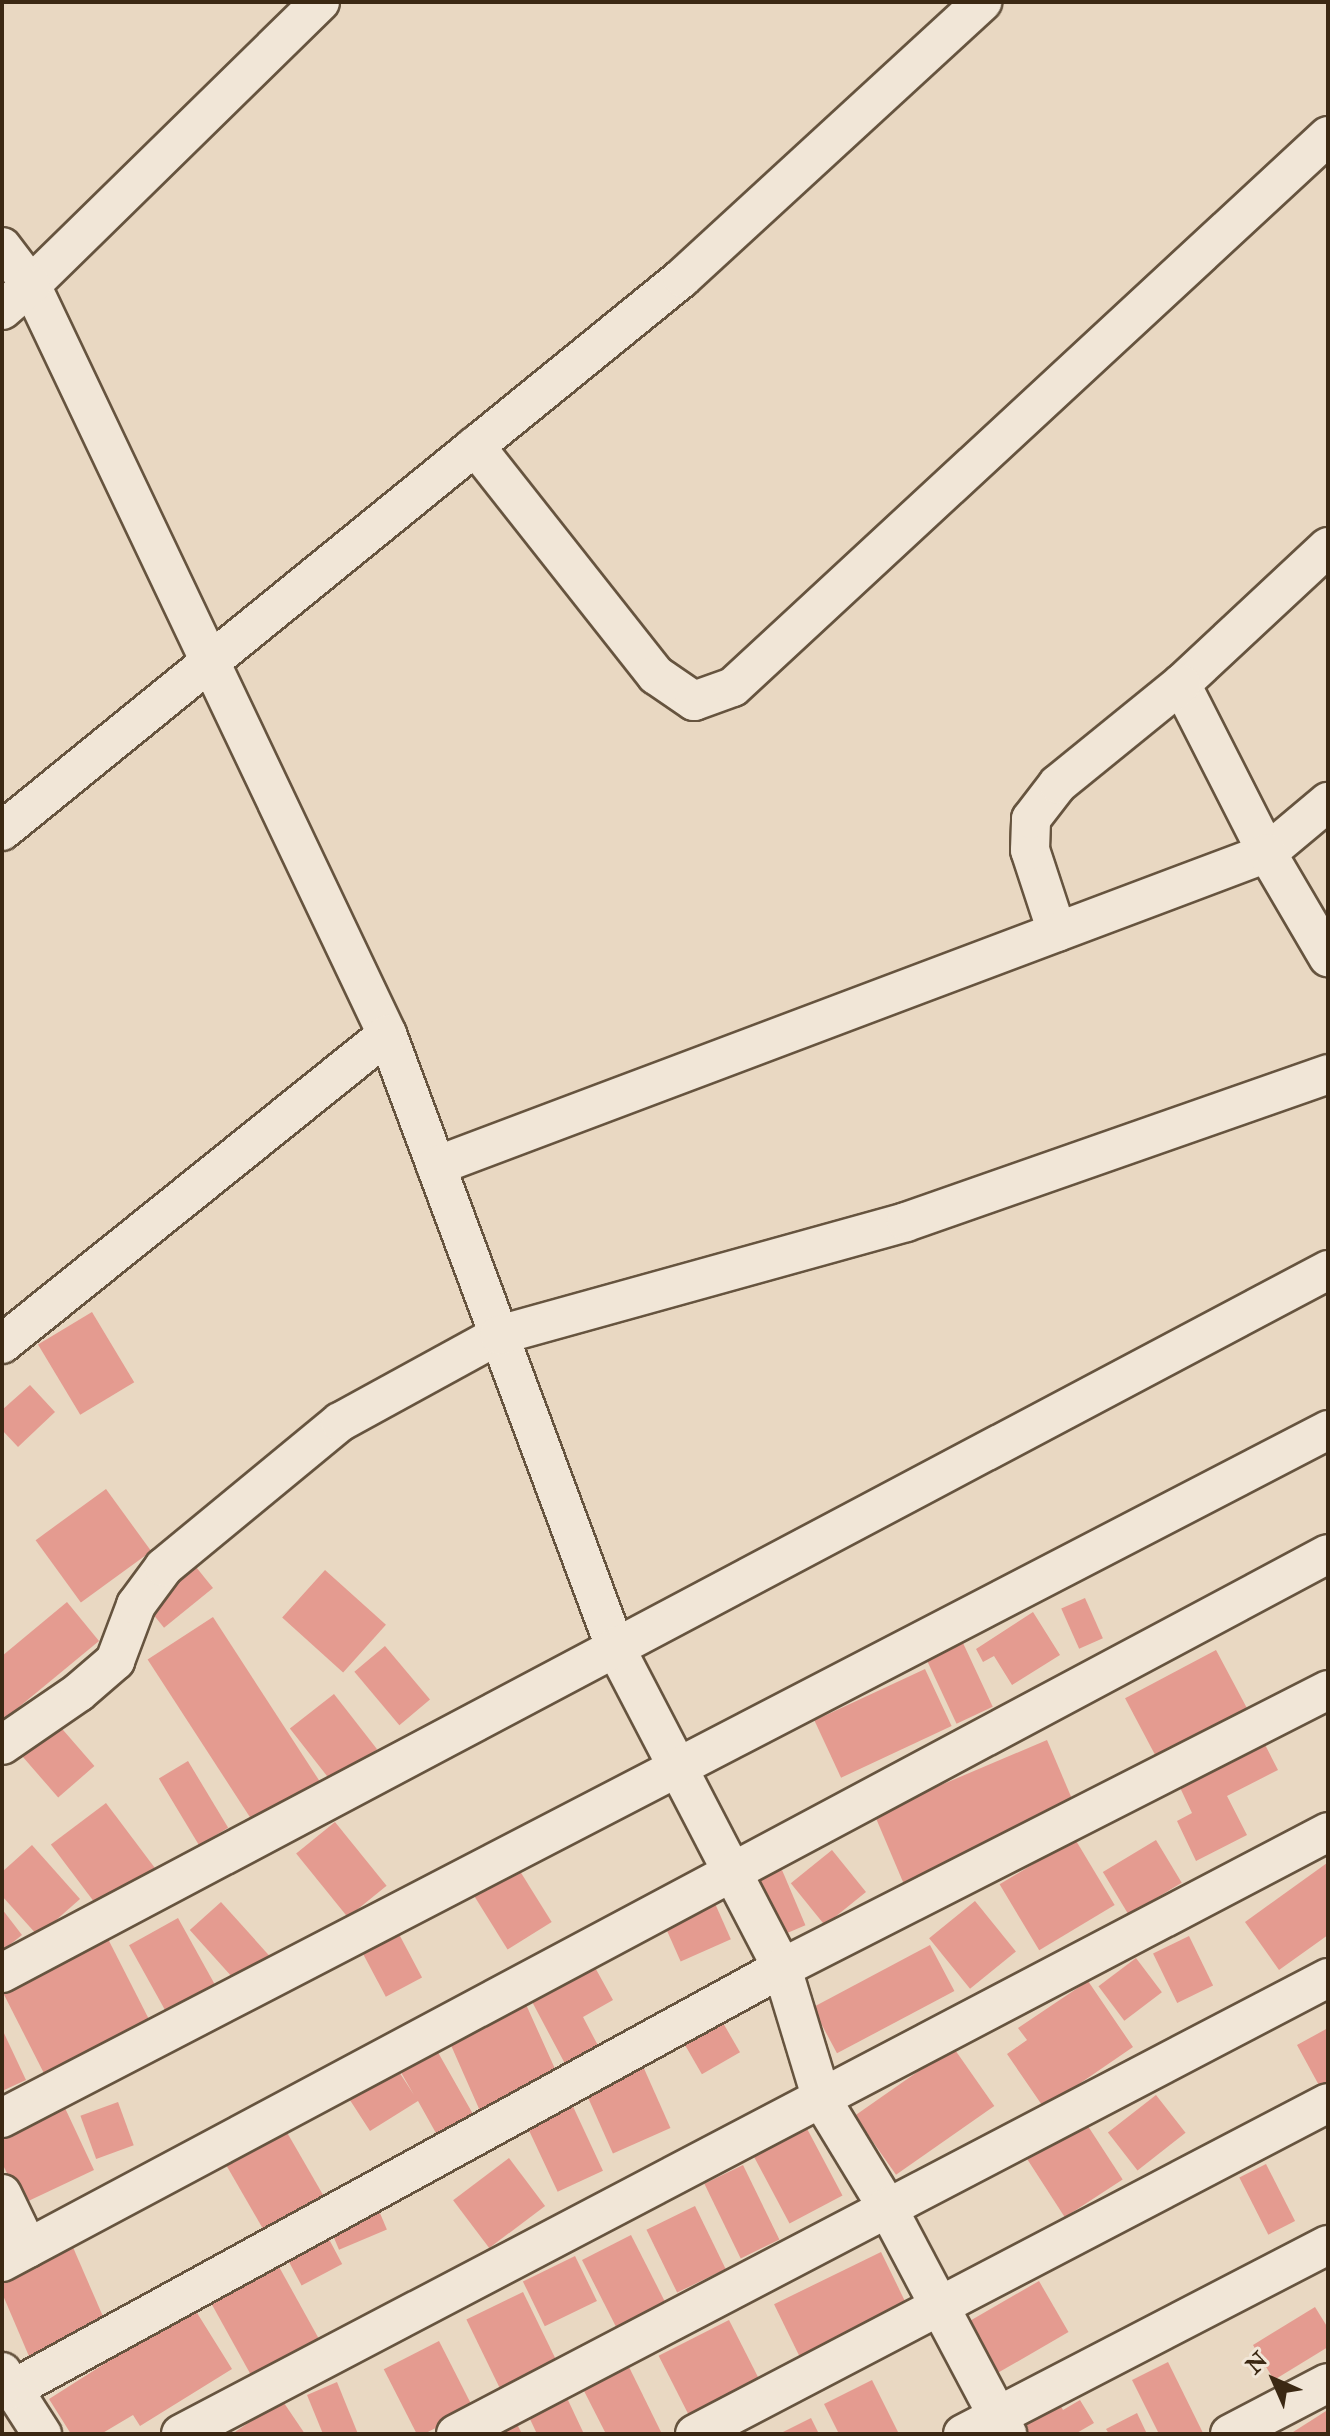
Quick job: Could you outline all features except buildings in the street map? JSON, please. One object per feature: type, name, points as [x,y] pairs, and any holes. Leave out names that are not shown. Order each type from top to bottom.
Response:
[{"type":"street","points":[[2,310],[320,2]]},
{"type":"street","points":[[2,831],[682,278],[982,2]]},
{"type":"street","points":[[475,446],[656,675],[694,701],[733,687],[1328,136]]},
{"type":"street","points":[[2,247],[31,285],[387,1034],[615,1647],[782,1968],[822,2100],[887,2207],[1002,2425]]},
{"type":"street","points":[[1057,932],[1030,850],[1031,819],[1058,784],[1181,684],[1328,547]]},
{"type":"street","points":[[1181,684],[1267,853],[1328,957]]},
{"type":"street","points":[[436,1166],[1267,853],[1328,802]]},
{"type":"street","points":[[2,1344],[387,1034]]},
{"type":"street","points":[[2,1745],[79,1692],[115,1661],[136,1605],[164,1567],[340,1422],[499,1335],[906,1222],[1328,1074]]},
{"type":"street","points":[[2,1973],[1328,1270]]},
{"type":"street","points":[[2,2118],[1328,1430]]},
{"type":"street","points":[[2,2194],[15,2255],[1328,1554]]},
{"type":"street","points":[[42,2434],[8,2381],[782,1968],[1328,1690]]},
{"type":"street","points":[[181,2434],[1328,1832]]},
{"type":"street","points":[[456,2434],[1328,1978]]},
{"type":"street","points":[[695,2434],[1328,2103]]},
{"type":"street","points":[[963,2434],[1002,2425],[1328,2245]]},
{"type":"street","points":[[1230,2434],[1328,2383]]}]
